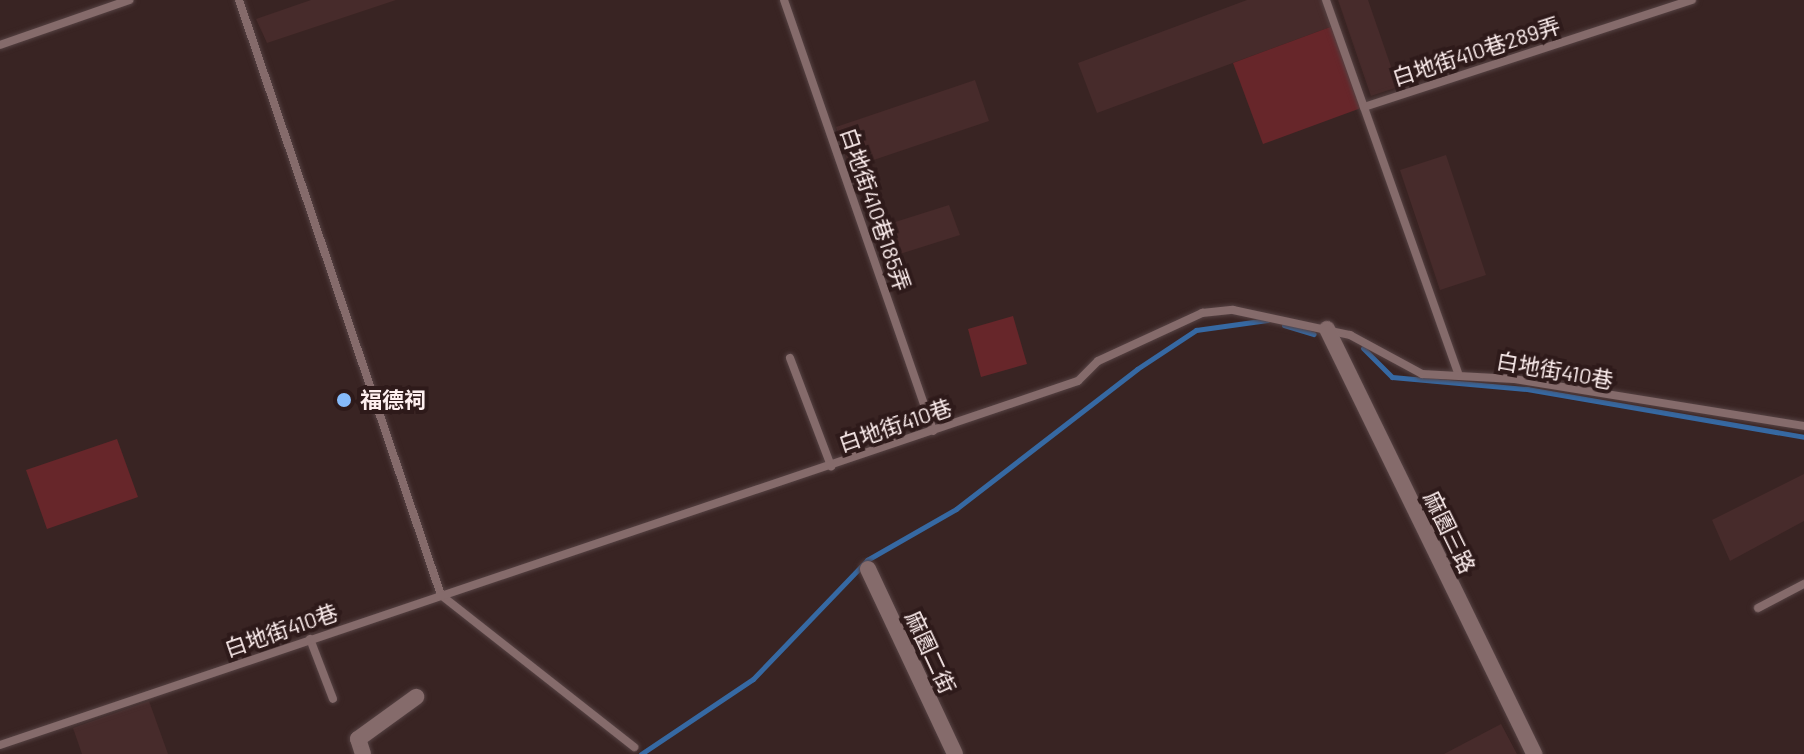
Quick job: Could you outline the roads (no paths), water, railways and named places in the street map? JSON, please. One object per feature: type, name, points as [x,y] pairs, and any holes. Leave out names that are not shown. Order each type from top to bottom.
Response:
[{"type":"street","name":"麻園三路","points":[[1327,329],[1534,754]]},
{"type":"street","name":"麻園二街","points":[[868,569],[955,754]]},
{"type":"street","points":[[363,754],[358,739],[416,697]]},
{"type":"lane","points":[[0,45],[129,0]]},
{"type":"lane","points":[[239,0],[441,595],[634,747]]},
{"type":"lane","name":"白地街410巷185弄","points":[[784,0],[933,431]]},
{"type":"lane","points":[[1326,0],[1458,373]]},
{"type":"lane","name":"白地街410巷289弄","points":[[1364,107],[1692,0]]},
{"type":"lane","name":"白地街410巷","points":[[0,745],[1078,381],[1098,361],[1202,313],[1233,310],[1327,329],[1422,374],[1458,373],[1804,426]]},
{"type":"lane","points":[[790,358],[831,466]]},
{"type":"lane","points":[[1758,608],[1804,584]]},
{"type":"lane","points":[[310,639],[333,699]]},
{"type":"waterway","points":[[641,754],[753,679],[867,560],[956,509],[1137,369],[1196,330],[1267,320]]},
{"type":"waterway","points":[[1284,325],[1314,334]]},
{"type":"waterway","points":[[1363,348],[1392,377],[1527,389],[1804,437]]},
{"type":"place","name":"福德祠","points":[[344,400]]}]
